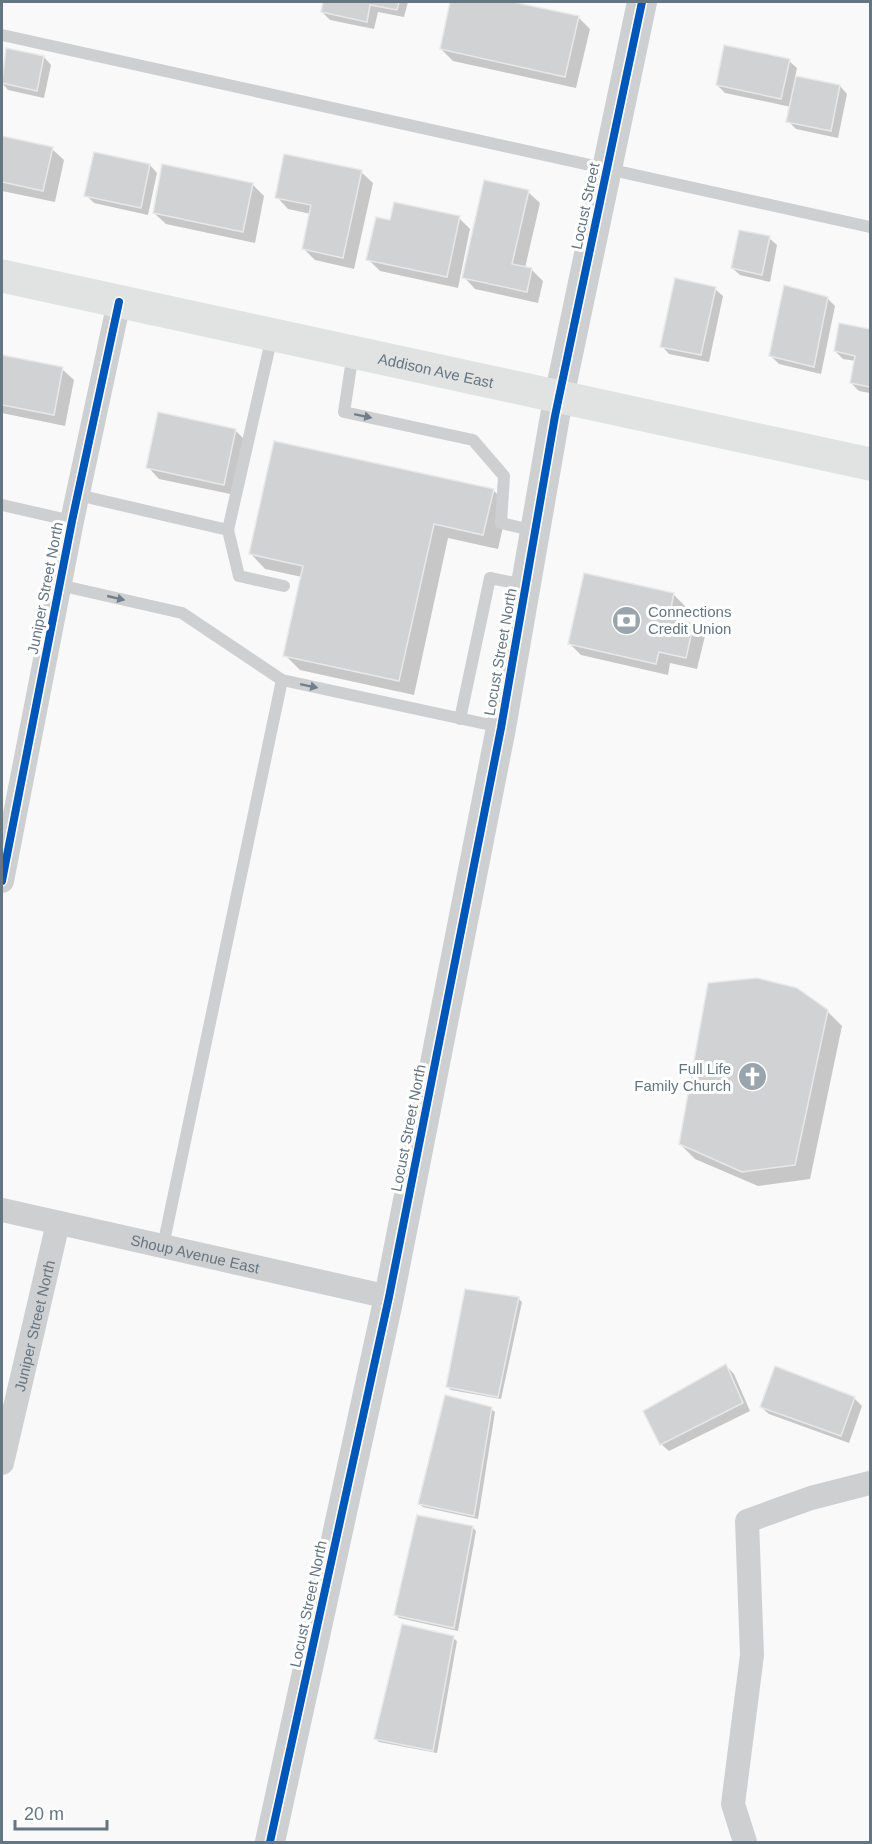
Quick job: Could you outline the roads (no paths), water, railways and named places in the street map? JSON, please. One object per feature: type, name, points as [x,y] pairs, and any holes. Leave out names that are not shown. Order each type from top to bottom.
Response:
[{"type":"main road","name":"Addison Ave East","points":[[2,276],[353,352],[557,406],[870,464]]},
{"type":"street","name":"Locust Street","points":[[557,406],[642,2]]},
{"type":"street","name":"Juniper Street North","points":[[2,881],[59,585],[119,302]]},
{"type":"street","name":"Locust Street North","points":[[270,1842],[388,1297],[501,728],[557,406]]},
{"type":"street","name":"Shoup Avenue East","points":[[2,1210],[388,1297]]},
{"type":"street","name":"Juniper Street North","points":[[2,1463],[58,1223]]},
{"type":"street","points":[[745,1842],[734,1808],[752,1655],[747,1521],[870,1483]]},
{"type":"lane","points":[[2,35],[870,227]]},
{"type":"lane","points":[[273,334],[228,530],[239,576],[284,585]]},
{"type":"lane","points":[[353,352],[344,412],[473,440],[504,476],[501,523],[535,531]]},
{"type":"lane","points":[[78,495],[228,530]]},
{"type":"lane","points":[[2,505],[72,521]]},
{"type":"lane","points":[[460,719],[490,578],[525,585]]},
{"type":"lane","points":[[59,585],[182,614],[282,680],[501,728]]},
{"type":"lane","points":[[163,1246],[282,680]]},
{"type":"place","name":"Connections Credit Union","points":[[627,620]]},
{"type":"place","name":"Full Life Family Church","points":[[752,1077]]}]
